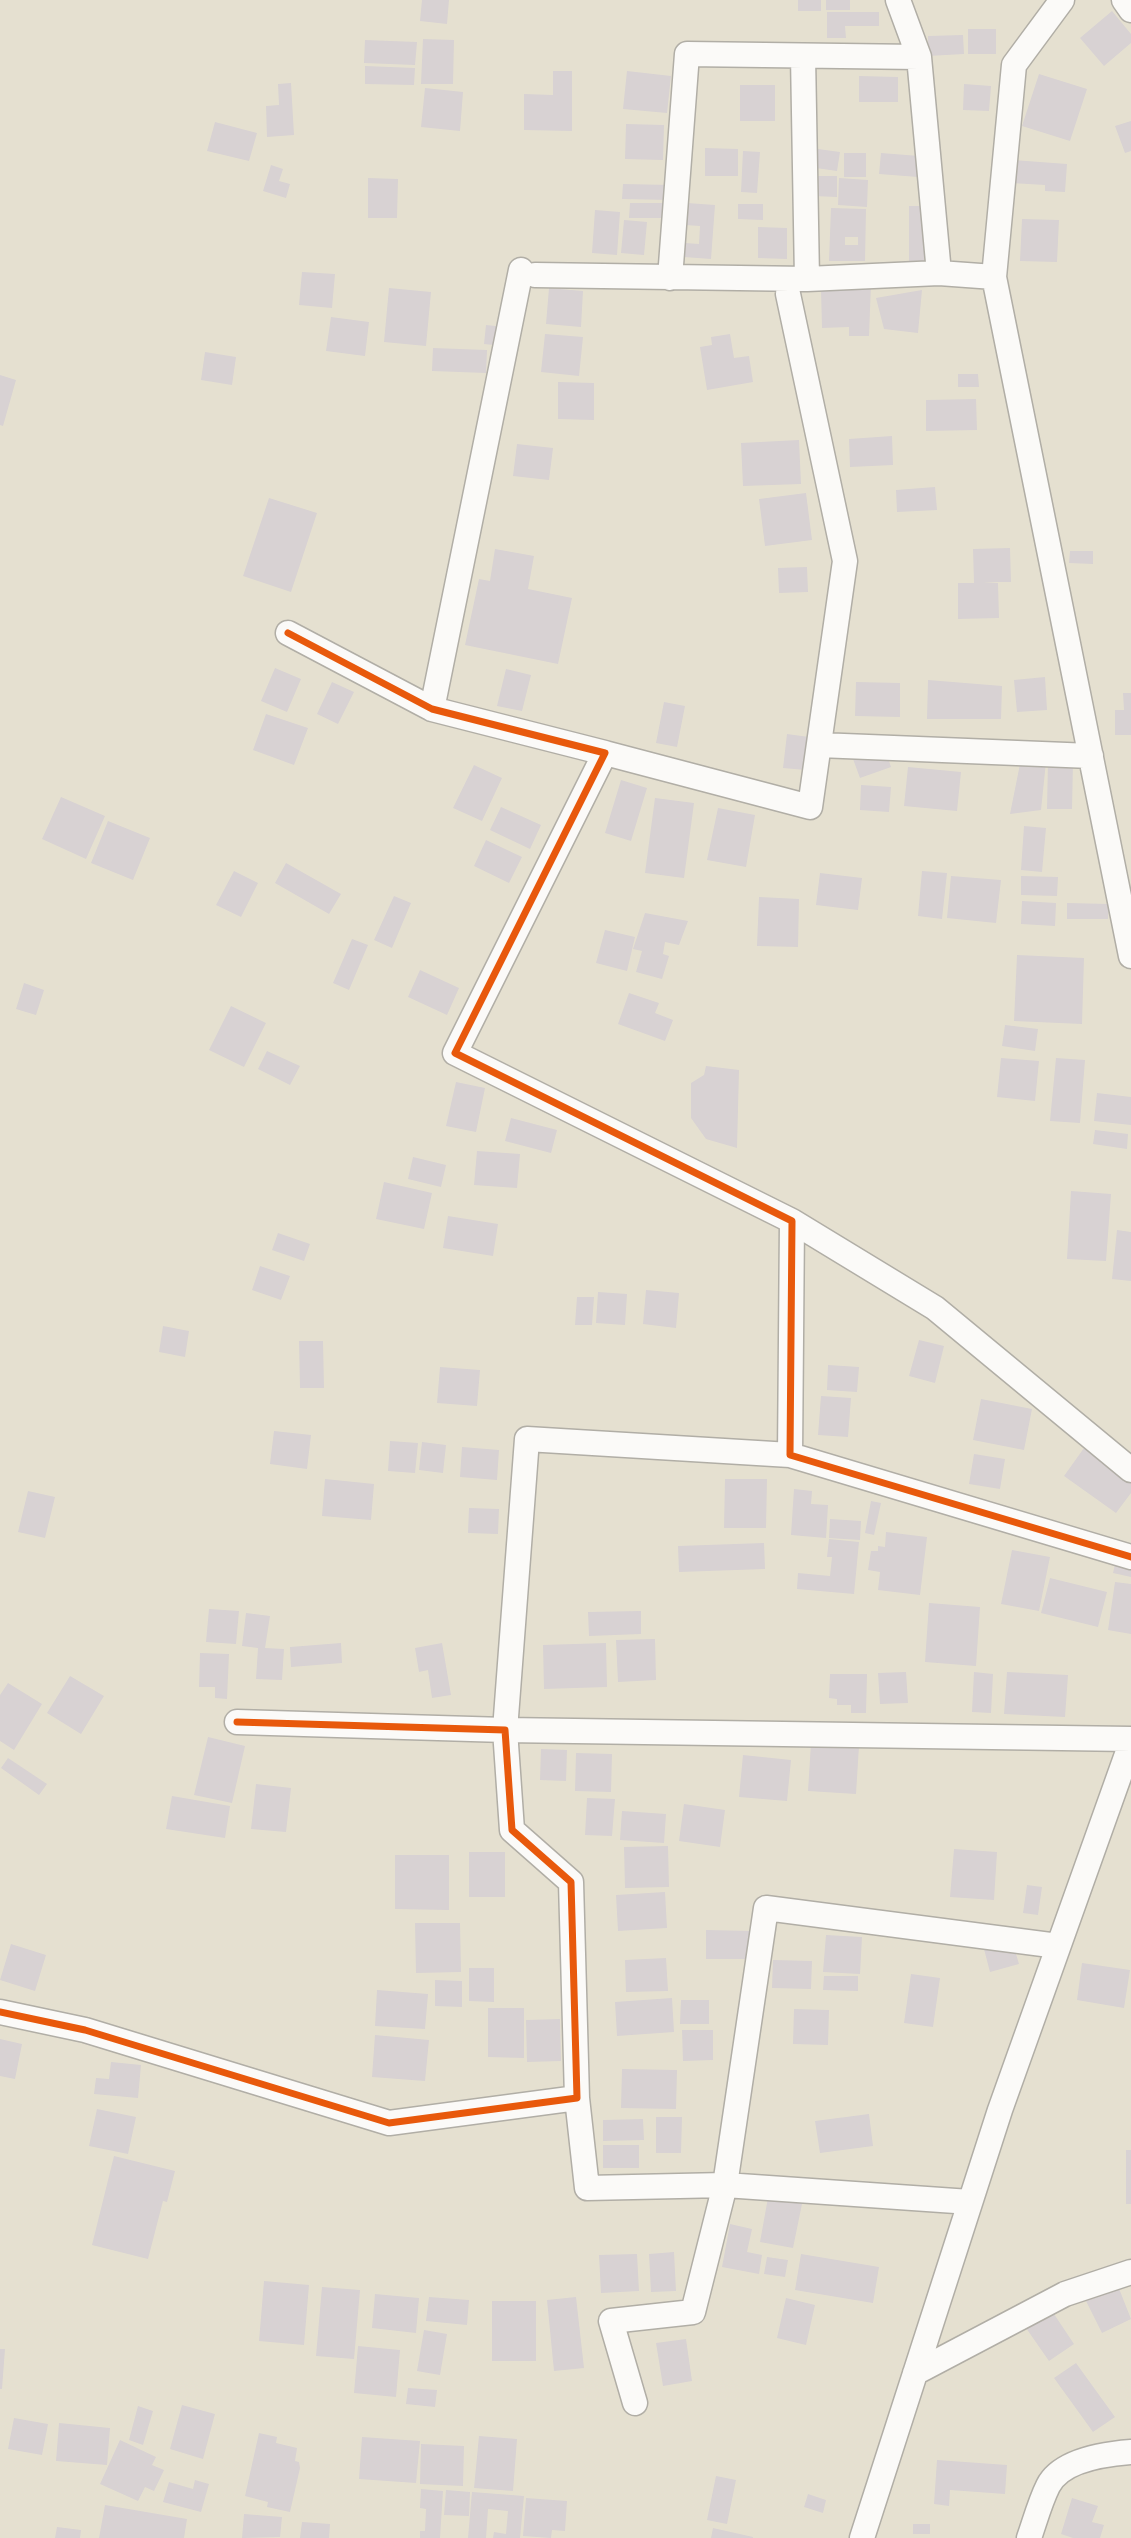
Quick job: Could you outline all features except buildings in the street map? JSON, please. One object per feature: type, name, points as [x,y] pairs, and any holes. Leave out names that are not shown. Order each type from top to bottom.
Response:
[{"type":"street","points":[[898,0],[919,57],[939,273]]},
{"type":"street","points":[[1062,0],[1014,65],[994,277],[1131,956]]},
{"type":"street","points":[[1124,0],[1131,10]]},
{"type":"street","points":[[670,278],[687,54],[919,57]]},
{"type":"street","points":[[288,633],[432,709],[810,807],[845,561],[797,286],[803,56]]},
{"type":"street","points":[[432,709],[528,272],[797,286],[939,273],[994,277]]},
{"type":"street","points":[[819,745],[1091,756]]},
{"type":"street","points":[[605,753],[454,1052],[792,1222],[935,1308],[1131,1470]]},
{"type":"street","points":[[790,1455],[792,1222]]},
{"type":"street","points":[[970,2202],[725,2185],[587,2188],[577,2098],[571,1882],[512,1830],[505,1730],[527,1438],[790,1455],[1131,1557]]},
{"type":"street","points":[[237,1722],[505,1730],[1131,1741],[970,2202],[862,2538]]},
{"type":"street","points":[[635,2403],[611,2321],[693,2312],[725,2185],[766,1908],[1058,1946]]},
{"type":"street","points":[[0,2012],[98,2033],[389,2123],[577,2098]]},
{"type":"street","points":[[915,2373],[1065,2294],[1131,2272]]},
{"type":"street","points":[[1029,2538],[1049,2484],[1061,2472],[1079,2462],[1131,2452]]},
{"type":"cycle path","points":[[288,633],[432,709],[605,753],[455,1053],[792,1221],[790,1455],[1131,1557]]},
{"type":"cycle path","points":[[0,2012],[85,2030],[389,2123],[577,2098],[571,1882],[512,1830],[505,1730],[237,1722]]}]
